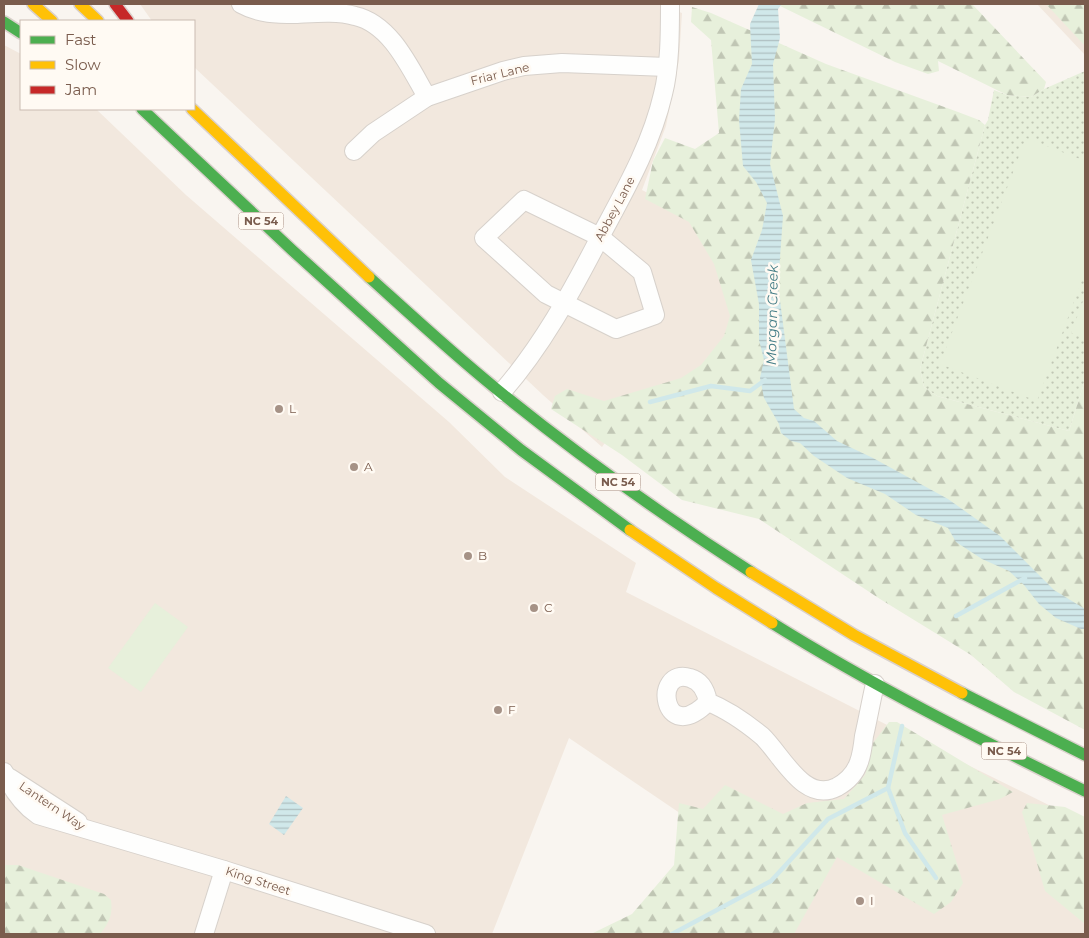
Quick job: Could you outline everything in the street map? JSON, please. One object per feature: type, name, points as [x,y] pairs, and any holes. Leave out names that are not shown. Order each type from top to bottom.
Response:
[{"type":"highway","points":[[33,4],[51,20]]},
{"type":"highway","points":[[80,4],[97,20]]},
{"type":"highway","points":[[116,4],[127,20]]},
{"type":"highway","points":[[4,22],[20,32]]},
{"type":"highway","points":[[195,106],[211,127]]},
{"type":"highway","points":[[133,110],[167,134]]},
{"type":"highway","name":"NC 54","points":[[143,110],[356,308],[459,400],[611,516],[660,551],[750,610],[874,684],[1085,791]]},
{"type":"highway","name":"NC 54","points":[[193,110],[393,299],[450,350],[536,420],[618,482],[704,542],[832,622],[901,661],[1085,756]]},
{"type":"highway","points":[[356,308],[417,348]]},
{"type":"highway","points":[[483,394],[502,392]]},
{"type":"highway","points":[[491,426],[502,426],[518,431]]},
{"type":"highway","points":[[636,510],[704,542]]},
{"type":"street","points":[[242,4],[262,13],[285,9],[354,15],[377,26],[390,39],[415,73],[427,97]]},
{"type":"street","name":"Abbey Lane","points":[[502,392],[522,369],[565,303],[641,159],[655,124],[664,92],[670,4]]},
{"type":"street","name":"Friar Lane","points":[[354,151],[373,134],[427,97],[482,77],[524,66],[562,63],[667,67]]},
{"type":"street","points":[[524,200],[600,237],[642,272],[655,315],[616,329],[546,294],[484,238],[524,200]]},
{"type":"street","points":[[708,702],[738,717],[763,738],[801,781],[821,792],[844,783],[855,772],[862,752],[874,684]]},
{"type":"street","name":"Lantern Way","points":[[4,774],[89,830]]},
{"type":"street","name":"King Street","points":[[89,830],[224,870],[426,934]]},
{"type":"street","points":[[204,934],[224,870]]},
{"type":"shaded area","points":[[140,4],[657,4],[682,13],[679,60],[666,126],[642,190],[697,218],[738,325],[706,377],[634,402],[602,447],[543,395],[195,68],[195,20],[151,20]]},
{"type":"shaded area","points":[[1037,4],[1085,4],[1085,55]]},
{"type":"shaded area","points":[[4,45],[20,53],[20,110],[97,110],[186,195],[449,422],[505,477],[636,563],[626,592],[1085,823],[1085,934],[782,934],[696,824],[569,738],[492,934],[4,934]]},
{"type":"green space","points":[[776,4],[972,4],[1046,82],[1044,89],[1031,97],[1007,95],[938,61],[939,71],[928,74],[895,62]]},
{"type":"green space","points":[[1046,4],[1085,4],[1085,46]]},
{"type":"green space","points":[[692,7],[711,13],[826,64],[979,120],[985,125],[920,369],[924,387],[937,396],[1069,431],[1085,380],[1085,730],[1014,692],[971,655],[880,599],[759,519],[682,500],[622,455],[551,409],[555,396],[567,389],[604,401],[681,378],[701,365],[724,336],[730,316],[714,264],[689,222],[645,199],[653,161],[665,138],[695,149],[719,133],[711,40],[691,22]]},
{"type":"green space","points":[[1085,71],[1085,380],[1069,431],[937,396],[924,387],[920,369],[985,125],[988,120],[994,90],[1007,95],[1031,97],[1044,89]]},
{"type":"green space","points":[[1026,138],[1085,161],[1085,272],[1037,401],[940,364]]},
{"type":"green space","points":[[1083,301],[1085,302],[1085,339],[1071,333]]},
{"type":"green space","points":[[155,603],[188,627],[141,692],[108,668]]},
{"type":"green space","points":[[889,722],[897,722],[1013,792],[1000,799],[942,815],[963,883],[951,902],[934,914],[837,857],[794,934],[591,934],[632,914],[674,865],[679,803],[703,809],[725,785],[783,814],[807,803],[844,799],[865,775],[873,743]]},
{"type":"green space","points":[[1027,803],[1065,807],[1085,817],[1085,924],[1045,891],[1022,812]]},
{"type":"green space","points":[[4,865],[18,865],[104,894],[111,900],[111,914],[106,926],[100,934],[4,934]]},
{"type":"water","name":"Morgan Creek","points":[[759,4],[782,4],[778,9],[780,38],[773,64],[775,119],[770,164],[783,216],[778,285],[794,409],[804,418],[814,421],[837,441],[873,458],[948,499],[1000,536],[1054,590],[1085,609],[1085,629],[1056,618],[1039,604],[1024,585],[1009,571],[982,559],[956,542],[948,528],[916,515],[885,494],[847,478],[814,456],[800,443],[791,441],[781,433],[779,424],[764,398],[760,378],[764,360],[759,340],[759,304],[751,260],[762,230],[767,203],[756,182],[743,166],[739,120],[741,89],[752,64],[750,24]]},
{"type":"water","points":[[286,796],[303,808],[284,835],[269,824]]},
{"type":"waterway","points":[[650,402],[711,386],[750,391],[765,380]]},
{"type":"waterway","points":[[956,616],[1025,578]]},
{"type":"waterway","points":[[672,934],[771,881],[828,819],[888,788],[902,726]]},
{"type":"waterway","points":[[888,788],[905,833],[936,878]]},
{"type":"traffic: fast","points":[[4,22],[20,32]]},
{"type":"traffic: fast","points":[[143,110],[292,250],[439,383],[521,450],[630,530]]},
{"type":"traffic: fast","points":[[369,277],[478,374],[556,436],[652,506],[751,572]]},
{"type":"traffic: fast","points":[[772,623],[887,690],[966,732],[1085,791]]},
{"type":"traffic: fast","points":[[962,693],[1085,755]]},
{"type":"traffic: slow","points":[[33,4],[51,20]]},
{"type":"traffic: slow","points":[[80,4],[97,20]]},
{"type":"traffic: slow","points":[[193,110],[369,277]]},
{"type":"traffic: slow","points":[[630,530],[772,623]]},
{"type":"traffic: slow","points":[[751,572],[854,635],[962,693]]},
{"type":"traffic: jam","points":[[115,4],[127,20]]},
{"type":"place","name":"L","points":[[279,409]]},
{"type":"place","name":"A","points":[[354,467]]},
{"type":"place","name":"B","points":[[468,556]]},
{"type":"place","name":"C","points":[[534,608]]},
{"type":"place","name":"F","points":[[498,710]]},
{"type":"place","name":"I","points":[[860,901]]}]
